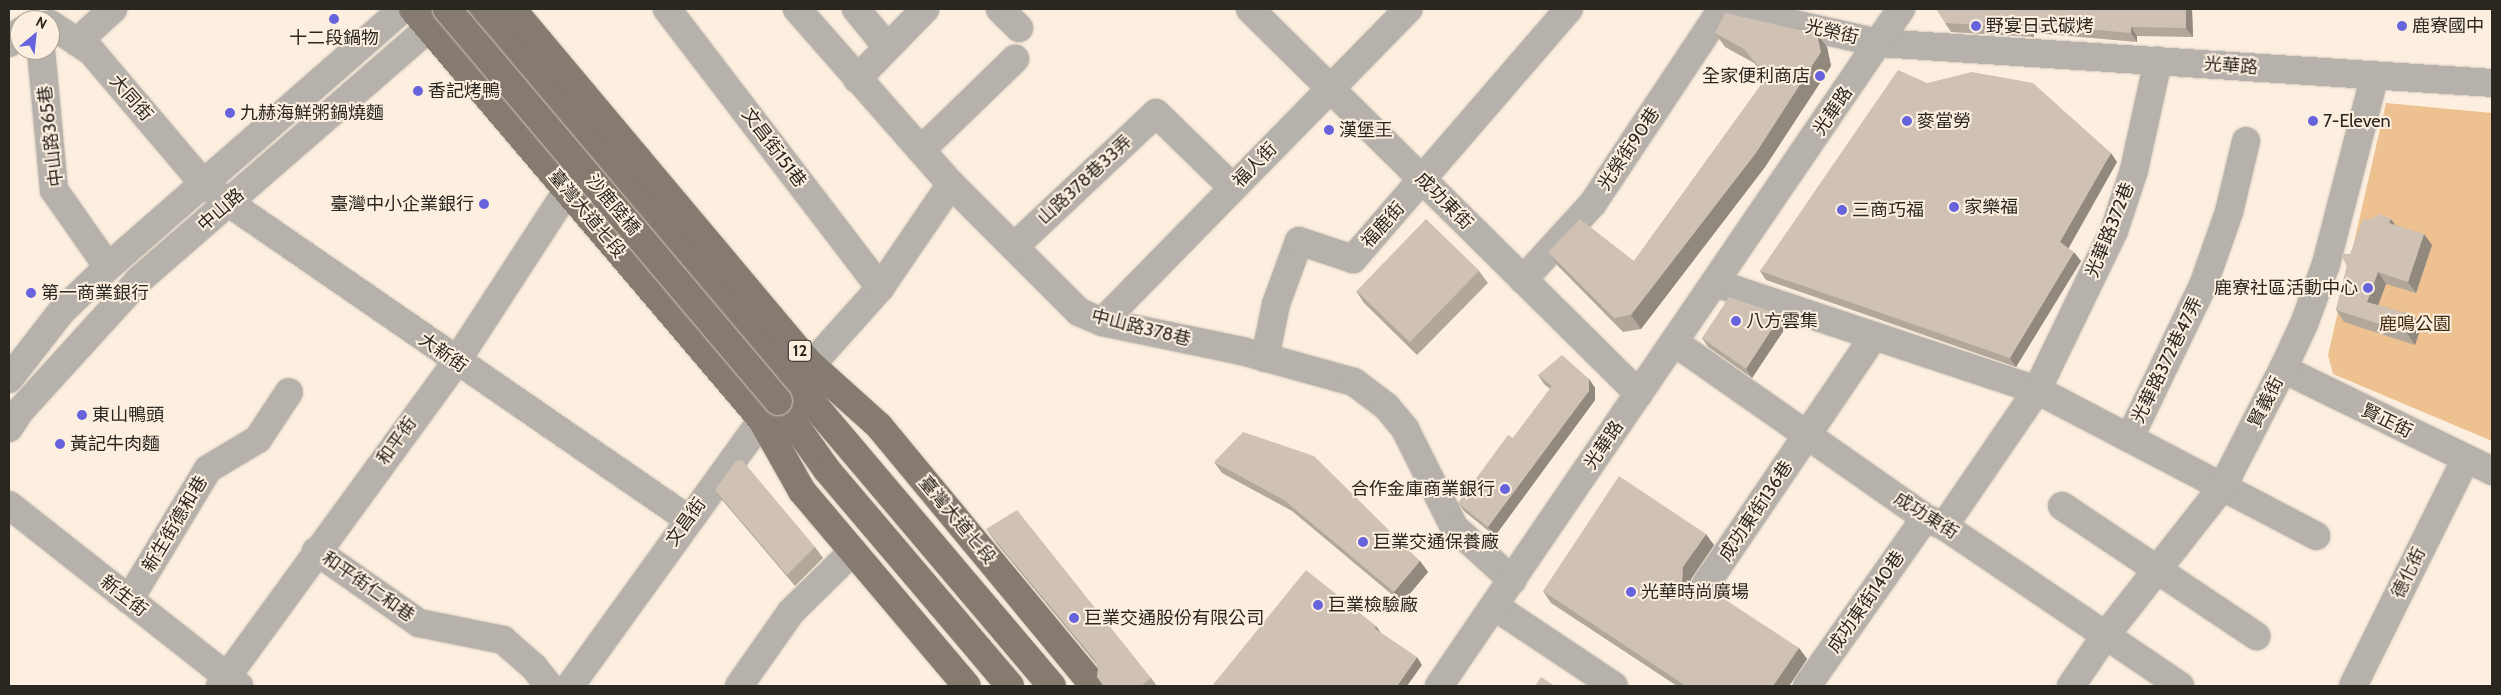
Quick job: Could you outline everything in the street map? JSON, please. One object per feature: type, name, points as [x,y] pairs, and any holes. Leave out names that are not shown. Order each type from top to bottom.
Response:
[{"type":"main road","name":"沙鹿陸橋","points":[[479,9],[786,392]]},
{"type":"main road","name":"臺灣大道七段","points":[[512,9],[786,392],[828,470],[1010,686]]},
{"type":"main road","name":"沙鹿陸橋","points":[[435,14],[786,392]]},
{"type":"main road","name":"臺灣大道七段","points":[[435,14],[567,191],[786,392],[853,447],[1052,686]]},
{"type":"main road","name":"臺灣大道七段","points":[[786,392],[802,491],[967,686]]},
{"type":"main road","name":"臺灣大道七段","points":[[786,392],[879,426],[1094,686]]},
{"type":"street","points":[[77,42],[113,9]]},
{"type":"street","name":"中山路","points":[[9,379],[61,312],[108,267],[202,182],[403,9]]},
{"type":"street","name":"文昌街151巷","points":[[668,9],[880,288]]},
{"type":"street","name":"中山路378巷","points":[[797,9],[950,184],[1079,312],[1102,322],[1265,358],[1354,382],[1386,406],[1405,429],[1454,528],[1512,580]]},
{"type":"street","points":[[856,9],[887,47]]},
{"type":"street","points":[[857,79],[926,9]]},
{"type":"street","points":[[1000,9],[1019,28]]},
{"type":"street","name":"成功東街","points":[[1250,9],[1639,394]]},
{"type":"street","name":"福人街","points":[[1102,322],[1409,9]]},
{"type":"street","name":"福鹿街","points":[[1265,358],[1276,304],[1299,241],[1353,259],[1424,181],[1569,9]]},
{"type":"street","name":"光榮街90巷","points":[[1523,280],[1593,203],[1722,9]]},
{"type":"street","name":"光榮街","points":[[1726,9],[1879,43]]},
{"type":"street","points":[[1879,43],[1901,9]]},
{"type":"street","name":"中山路","points":[[9,428],[20,411],[138,280],[229,203],[435,14]]},
{"type":"street","name":"大同街","points":[[60,34],[91,51],[202,182]]},
{"type":"street","name":"光華路","points":[[1439,686],[1879,43],[2492,82]]},
{"type":"street","name":"中山路365巷","points":[[42,60],[54,190],[108,267]]},
{"type":"street","points":[[921,150],[1015,60]]},
{"type":"street","name":"光華路372巷","points":[[1934,522],[2037,390],[2114,231],[2134,170],[2158,61]]},
{"type":"street","name":"賢義街","points":[[2071,686],[2104,636],[2223,486],[2284,369],[2304,324],[2326,264],[2375,75]]},
{"type":"street","name":"山路378巷33弄","points":[[1014,247],[1156,113],[1233,188]]},
{"type":"street","name":"光華路372巷47弄","points":[[2130,437],[2204,283],[2229,212],[2246,141]]},
{"type":"street","name":"大新街","points":[[202,182],[229,203],[456,362],[688,520]]},
{"type":"street","name":"文昌街","points":[[566,686],[688,520],[786,392],[880,288],[950,184]]},
{"type":"street","name":"和平街","points":[[228,683],[316,551],[456,362],[567,191]]},
{"type":"street","points":[[1715,283],[2037,390],[2316,536]]},
{"type":"street","name":"成功東街136巷","points":[[1704,587],[1874,336]]},
{"type":"street","name":"成功東街","points":[[1674,342],[1934,522],[2180,686]]},
{"type":"street","name":"賢正街","points":[[2284,369],[2465,460],[2492,471]]},
{"type":"street","name":"新生街德和巷","points":[[128,600],[208,469],[258,440],[289,392]]},
{"type":"street","name":"德化街","points":[[2353,686],[2465,460]]},
{"type":"street","name":"新生街","points":[[9,505],[228,683]]},
{"type":"street","points":[[2062,506],[2256,636]]},
{"type":"street","name":"成功東街140巷","points":[[1807,686],[1934,522]]},
{"type":"street","name":"和平街仁和巷","points":[[316,551],[419,623],[503,640],[534,667],[566,686]]},
{"type":"street","points":[[739,686],[791,612],[853,551]]},
{"type":"street","points":[[1494,606],[1614,686]]},
{"type":"green space","name":"鹿鳴公園","points":[[2386,103],[2492,113],[2492,441],[2333,374],[2328,355]]},
{"type":"building","points":[[1936,9],[2186,9],[2186,28],[2131,27],[2131,33],[2027,24],[2027,28],[1945,23]]},
{"type":"building","points":[[1725,13],[1817,34],[1821,52],[1756,153],[1631,315],[1614,318],[1548,252],[1580,219],[1634,261],[1767,77],[1744,49],[1715,33]]},
{"type":"building","name":"家樂福","points":[[1898,70],[1927,83],[1972,72],[2033,83],[2111,153],[2060,242],[2074,252],[2010,358],[1760,271]]},
{"type":"building","name":"鹿寮社區活動中心","points":[[2380,214],[2391,219],[2389,223],[2424,234],[2408,282],[2378,272],[2367,302],[2413,315],[2407,333],[2336,310],[2347,267],[2341,254],[2350,254],[2363,219],[2369,220]]},
{"type":"building","points":[[1426,219],[1479,270],[1410,342],[1357,291]]},
{"type":"building","points":[[1729,297],[1781,315],[1746,369],[1702,338]]},
{"type":"building","points":[[1562,355],[1589,379],[1589,391],[1488,527],[1458,503],[1508,435],[1513,438],[1552,386],[1538,375]]},
{"type":"building","name":"巨業交通保養廠","points":[[1243,432],[1314,456],[1420,561],[1394,592],[1284,500],[1214,462]]},
{"type":"building","points":[[742,460],[815,547],[787,575],[715,490],[736,461]]},
{"type":"building","name":"光華時尚廣場","points":[[1619,476],[1706,534],[1683,567],[1682,583],[1694,591],[1706,587],[1799,648],[1773,686],[1686,686],[1543,591]]},
{"type":"building","name":"巨業交通股份有限公司","points":[[1017,510],[1151,678],[1141,686],[1104,686],[1097,677],[1098,668],[1095,660],[986,529]]},
{"type":"building","name":"巨業檢驗廠","points":[[1306,570],[1376,626],[1374,628],[1417,657],[1397,686],[1212,686]]},
{"type":"building","points":[[1541,677],[1555,686],[1535,686]]},
{"type":"place","name":"十二段鍋物","points":[[334,19]]},
{"type":"place","name":"野宴日式碳烤","points":[[1976,26]]},
{"type":"place","name":"鹿寮國中","points":[[2402,26]]},
{"type":"place","name":"全家便利商店","points":[[1820,76]]},
{"type":"place","name":"香記烤鴨","points":[[418,91]]},
{"type":"place","name":"九赫海鮮粥鍋燒麵","points":[[230,113]]},
{"type":"place","name":"麥當勞","points":[[1907,121]]},
{"type":"place","name":"7-Eleven","points":[[2313,121]]},
{"type":"place","name":"漢堡王","points":[[1329,130]]},
{"type":"place","name":"臺灣中小企業銀行","points":[[484,204]]},
{"type":"place","name":"家樂福","points":[[1954,207]]},
{"type":"place","name":"三商巧福","points":[[1842,210]]},
{"type":"place","name":"鹿寮社區活動中心","points":[[2368,288]]},
{"type":"place","name":"第一商業銀行","points":[[31,293]]},
{"type":"place","name":"八方雲集","points":[[1736,321]]},
{"type":"place","name":"東山鴨頭","points":[[82,415]]},
{"type":"place","name":"黃記牛肉麵","points":[[60,444]]},
{"type":"place","name":"合作金庫商業銀行","points":[[1505,489]]},
{"type":"place","name":"巨業交通保養廠","points":[[1363,542]]},
{"type":"place","name":"光華時尚廣場","points":[[1631,592]]},
{"type":"place","name":"巨業檢驗廠","points":[[1318,605]]},
{"type":"place","name":"巨業交通股份有限公司","points":[[1074,618]]}]
